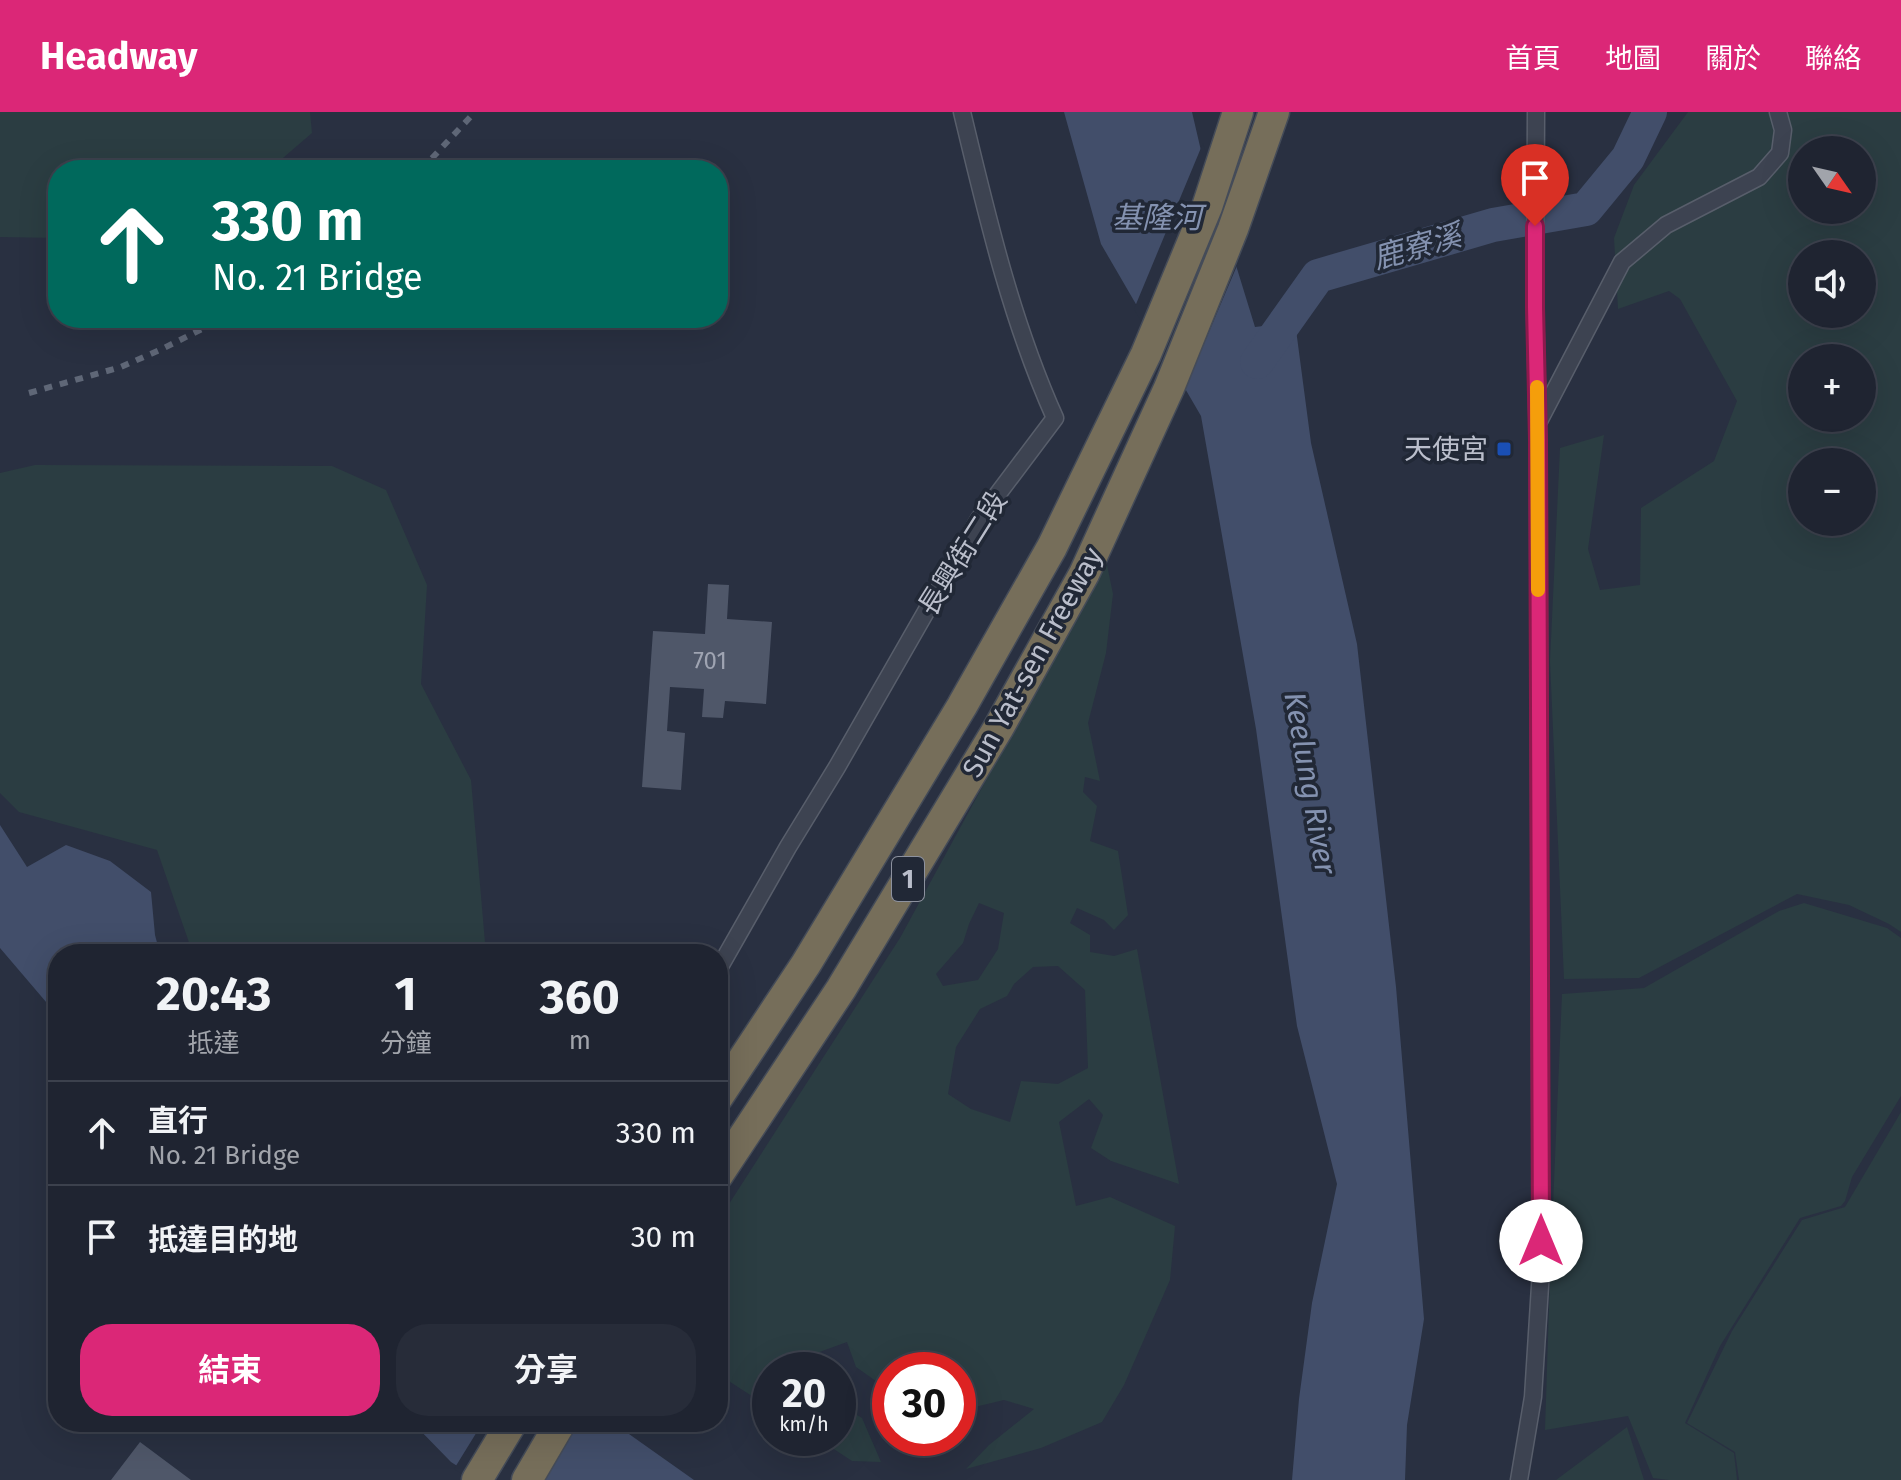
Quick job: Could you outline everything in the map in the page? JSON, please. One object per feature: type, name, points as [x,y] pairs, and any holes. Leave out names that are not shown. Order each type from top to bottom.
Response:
[{"type":"highway","name":"Sun Yat-sen Freeway","points":[[728,1082],[806,964],[954,720],[1052,547],[1146,354],[1207,207],[1238,112]]},
{"type":"highway","name":"Sun Yat-sen Freeway","points":[[728,1160],[849,976],[999,727],[1084,574],[1169,388],[1233,229],[1274,112]]},
{"type":"highway","points":[[477,1480],[506,1432]]},
{"type":"highway","points":[[527,1480],[555,1432]]},
{"type":"street","name":"長興街二段","points":[[728,952],[979,519],[1055,418],[1025,346],[1012,304],[962,112]]},
{"type":"street","points":[[1519,1480],[1533,1397],[1541,1270],[1536,112]]},
{"type":"street","points":[[1538,424],[1622,262],[1666,225],[1759,177],[1780,153],[1783,130],[1778,112]]},
{"type":"street","points":[[1536,355],[1546,375],[1555,375],[1567,368]]},
{"type":"shaded area","points":[[0,112],[310,112],[312,133],[281,160],[48,160],[48,238],[0,237]]},
{"type":"shaded area","points":[[1688,112],[1901,112],[1901,932],[1849,905],[1797,894],[1639,978],[1564,979],[1550,661],[1560,448],[1604,435],[1588,549],[1600,590],[1640,585],[1641,508],[1714,461],[1737,401],[1680,299],[1669,291],[1618,309],[1614,238],[1634,185]]},
{"type":"shaded area","points":[[35,465],[332,466],[386,490],[427,585],[421,684],[471,780],[485,944],[190,944],[157,850],[19,812],[0,793],[0,473]]},
{"type":"shaded area","points":[[1106,560],[1113,594],[1106,653],[1088,723],[1100,781],[1085,777],[1083,792],[1097,806],[1090,841],[1118,851],[1128,915],[1114,930],[1104,920],[1077,908],[1070,923],[1090,935],[1090,952],[1114,956],[1137,949],[1179,1184],[1111,1161],[1091,1148],[1103,1115],[1089,1099],[1059,1122],[1076,1206],[1110,1197],[1175,1226],[1170,1280],[1124,1385],[1102,1422],[1041,1448],[966,1469],[989,1445],[1034,1409],[1004,1400],[976,1407],[976,1352],[872,1352],[872,1378],[856,1367],[856,1352],[851,1352],[847,1342],[820,1352],[752,1352],[752,1396],[728,1381],[728,1205],[900,938]],"holes":[[[979,903],[1004,913],[998,949],[978,980],[943,986],[936,974],[963,943]],[[1058,966],[1085,990],[1088,1068],[1058,1084],[1021,1081],[1010,1122],[971,1109],[948,1094],[956,1047],[980,1009],[1007,996],[1014,984],[1033,967]]]},
{"type":"shaded area","points":[[1804,903],[1887,928],[1901,938],[1901,1096],[1852,1177],[1841,1206],[1800,1218],[1720,1346],[1685,1423],[1734,1453],[1737,1480],[1653,1478],[1628,1416],[1545,1430],[1562,994],[1644,988],[1779,911]]},
{"type":"shaded area","points":[[1901,1112],[1901,1480],[1739,1480],[1735,1452],[1687,1423],[1732,1331],[1802,1220],[1845,1207]]},
{"type":"shaded area","points":[[856,1414],[862,1418],[872,1441],[872,1456],[878,1456],[881,1462],[852,1461],[844,1456],[856,1456]]},
{"type":"shaded area","points":[[1627,1427],[1644,1480],[1556,1480]]},
{"type":"water","name":"基隆河","points":[[1064,112],[1192,112],[1202,155],[1255,327],[1295,322],[1311,443],[1357,644],[1396,987],[1424,1319],[1407,1425],[1405,1480],[1292,1480],[1312,1303],[1337,1184],[1297,1026],[1256,729],[1201,416],[1101,244]]},
{"type":"water","points":[[0,825],[27,867],[66,845],[110,861],[151,892],[157,944],[48,944],[48,1004],[0,948]]},
{"type":"water","points":[[422,1432],[626,1432],[694,1480],[479,1480],[451,1462]]},
{"type":"pier","points":[[1203,143],[1239,261],[1183,393],[1134,309]]},
{"type":"pier","points":[[477,1432],[567,1432],[538,1480],[472,1480],[454,1469]]},
{"type":"building","points":[[708,584],[729,585],[727,619],[772,622],[766,704],[725,701],[723,718],[702,717],[704,689],[670,687],[667,731],[685,733],[681,790],[642,787],[653,631],[705,634]]},
{"type":"building","points":[[140,1442],[191,1480],[111,1480]]},
{"type":"waterway","name":"鹿寮溪","points":[[1257,362],[1318,276],[1493,225],[1586,209],[1628,158],[1650,112]]},
{"type":"railway","points":[[430,160],[475,112]]},
{"type":"railway","points":[[29,393],[121,367],[204,328]]},
{"type":"slow traffic","points":[[1537,387],[1538,590]]},
{"type":"place","name":"天使宮","points":[[1504,449]]},
{"type":"route","points":[[1535,226],[1541,1241]]},
{"type":"water label","name":"Keelung River","points":[[1310,783]]}]
